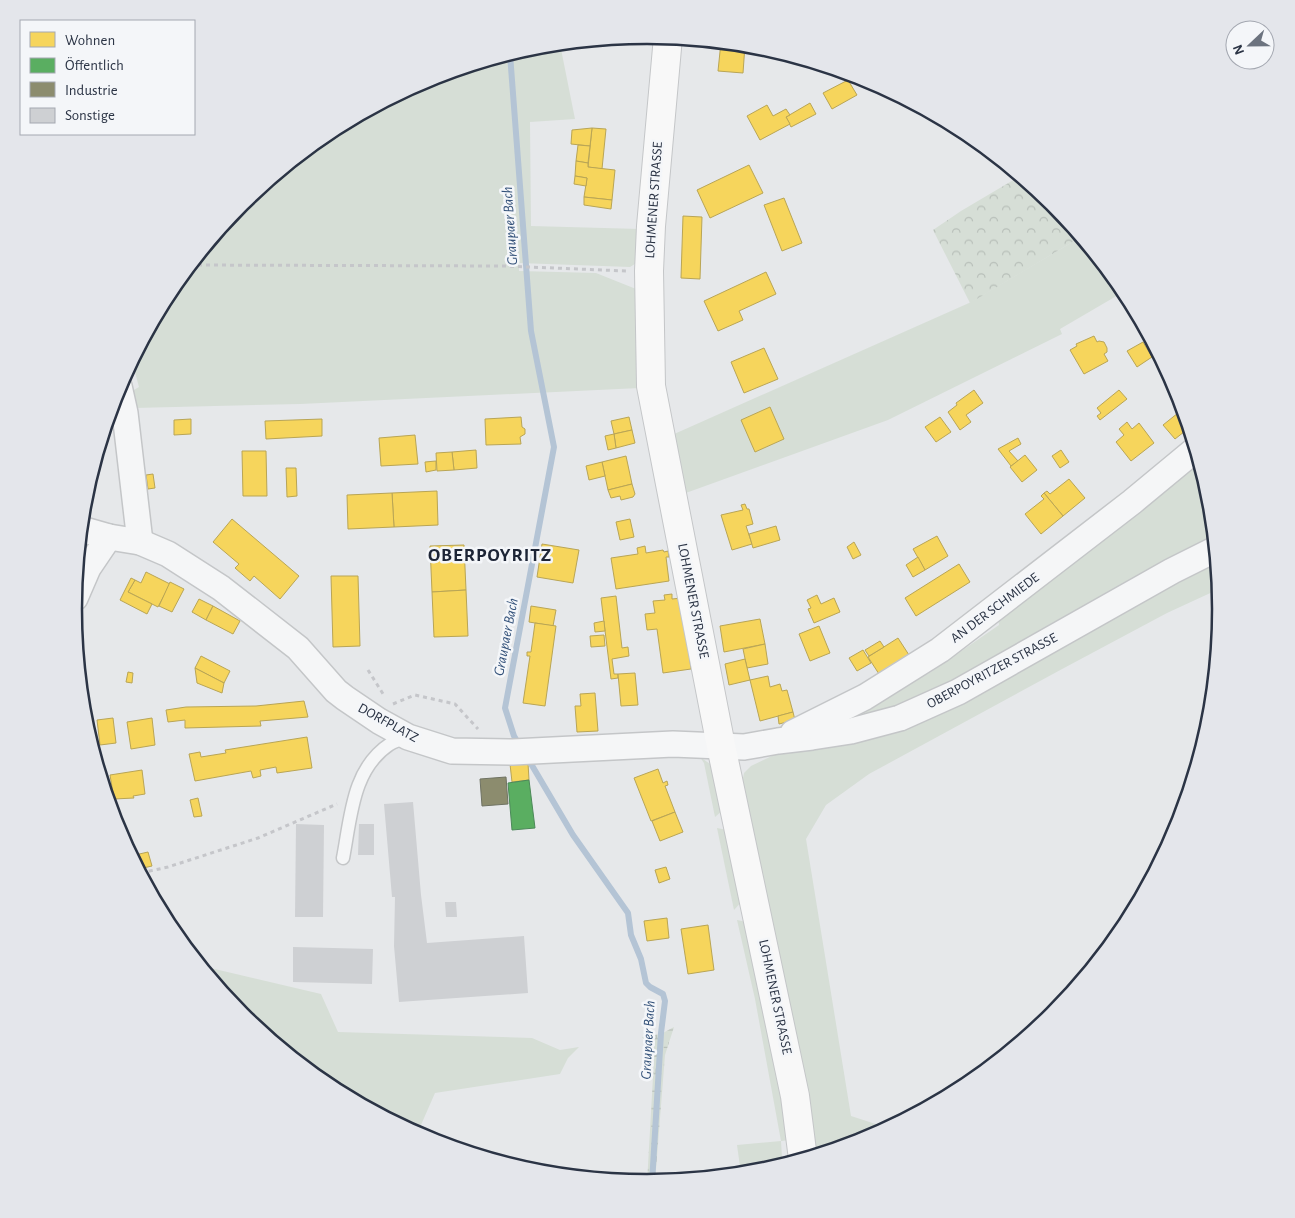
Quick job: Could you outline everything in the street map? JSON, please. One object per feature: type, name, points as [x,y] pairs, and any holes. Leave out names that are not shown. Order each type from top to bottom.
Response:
[{"type":"main road","name":"LOHMENER STRASSE","points":[[667,45],[651,226],[649,271],[650,386],[722,746],[793,1086],[802,1152]]},
{"type":"street","points":[[122,400],[140,542]]},
{"type":"street","name":"AN DER SCHMIEDE","points":[[778,741],[865,697],[940,650],[1117,514],[1190,454]]},
{"type":"street","name":"DORFPLATZ","points":[[88,532],[140,542],[168,554],[221,588],[298,648],[336,691],[379,721],[408,736],[452,751],[515,752],[673,744],[722,746]]},
{"type":"street","points":[[83,579],[109,537]]},
{"type":"street","name":"OBERPOYRITZER STRASSE","points":[[722,746],[744,748],[778,741],[812,738],[852,731],[900,718],[958,692],[1172,571],[1210,552]]},
{"type":"lane","points":[[343,858],[355,794],[363,773],[377,756],[391,744],[408,736]]},
{"type":"path","points":[[198,266],[504,266],[634,271]]},
{"type":"path","points":[[379,721],[390,705],[415,695],[455,704],[515,752]]},
{"type":"path","points":[[147,871],[258,838],[331,807],[355,794]]},
{"type":"green space","points":[[561,51],[575,119],[530,122],[531,226],[640,229],[638,262],[630,267],[519,263],[519,271],[596,273],[636,289],[640,388],[300,404],[134,408],[127,394],[139,387],[135,372],[141,359],[158,326],[199,265],[248,209],[303,161],[365,119],[431,87],[501,63]]},
{"type":"green space","points":[[1014,179],[1047,209],[1076,240],[970,303],[933,230]]},
{"type":"green space","points":[[1076,240],[1117,295],[1060,329],[1062,334],[888,420],[683,494],[672,435],[969,303]]},
{"type":"green space","points":[[1192,460],[1202,499],[1209,543],[1045,635],[895,710],[815,726],[851,715],[931,672],[999,625],[998,615]]},
{"type":"green space","points":[[1210,558],[1213,592],[1167,613],[869,774],[826,805],[806,839],[851,1116],[878,1125],[811,1150],[741,788],[744,773],[751,766],[774,755],[794,747],[857,737]]},
{"type":"green space","points":[[700,757],[713,766],[723,810],[715,817],[704,763]]},
{"type":"green space","points":[[717,828],[727,830],[742,901],[734,910]]},
{"type":"green space","points":[[737,920],[747,922],[790,1140],[781,1141],[755,999]]},
{"type":"green space","points":[[212,968],[321,994],[338,1032],[532,1038],[560,1050],[579,1047],[568,1058],[560,1074],[435,1093],[420,1126],[365,1099],[333,1079],[275,1034],[248,1009]]},
{"type":"green space","points":[[674,1027],[665,1055],[656,1174],[648,1174],[654,1059],[650,1048],[642,1037],[661,1034]]},
{"type":"green space","points":[[781,1141],[782,1158],[740,1166],[737,1145]]},
{"type":"building: Wohnen","points":[[720,49],[744,53],[743,73],[718,71]]},
{"type":"building: Wohnen","points":[[847,81],[857,95],[832,109],[823,93]]},
{"type":"building: Wohnen","points":[[810,103],[816,114],[791,127],[786,117]]},
{"type":"building: Wohnen","points":[[767,105],[773,116],[786,109],[790,115],[786,117],[790,124],[760,140],[747,116]]},
{"type":"building: Wohnen","points":[[592,128],[606,129],[602,169],[588,167]]},
{"type":"building: Wohnen","points":[[592,128],[590,146],[571,144],[572,130]]},
{"type":"building: Wohnen","points":[[578,145],[590,146],[588,163],[576,161]]},
{"type":"building: Wohnen","points":[[576,161],[588,163],[588,167],[615,170],[612,200],[584,197],[587,178],[575,176]]},
{"type":"building: Wohnen","points":[[749,165],[763,193],[710,218],[697,190]]},
{"type":"building: Wohnen","points":[[575,176],[587,178],[586,186],[574,184]]},
{"type":"building: Wohnen","points":[[584,197],[612,200],[611,209],[584,205]]},
{"type":"building: Wohnen","points":[[784,198],[802,243],[782,251],[764,205]]},
{"type":"building: Wohnen","points":[[683,216],[702,217],[700,279],[681,278]]},
{"type":"building: Wohnen","points":[[766,272],[776,294],[739,311],[743,320],[718,331],[704,301]]},
{"type":"building: Wohnen","points":[[1094,336],[1097,342],[1104,342],[1107,352],[1104,354],[1108,361],[1084,374],[1070,350],[1077,346],[1076,344]]},
{"type":"building: Wohnen","points":[[1143,342],[1152,357],[1137,367],[1127,351]]},
{"type":"building: Wohnen","points":[[764,348],[778,379],[744,393],[731,362]]},
{"type":"building: Wohnen","points":[[974,390],[983,403],[966,415],[971,422],[960,430],[948,412],[957,405],[956,403]]},
{"type":"building: Wohnen","points":[[1119,390],[1127,399],[1100,420],[1097,416],[1101,413],[1097,408]]},
{"type":"building: Wohnen","points":[[770,407],[784,439],[755,452],[741,420]]},
{"type":"building: Wohnen","points":[[1178,413],[1184,432],[1175,439],[1163,425]]},
{"type":"building: Wohnen","points":[[521,417],[525,434],[520,437],[521,444],[486,445],[485,419]]},
{"type":"building: Wohnen","points":[[629,417],[632,430],[614,434],[611,421]]},
{"type":"building: Wohnen","points":[[940,417],[951,432],[936,442],[925,427]]},
{"type":"building: Wohnen","points":[[191,419],[191,434],[174,435],[174,420]]},
{"type":"building: Wohnen","points":[[322,419],[322,436],[266,439],[265,421]]},
{"type":"building: Wohnen","points":[[1127,422],[1132,429],[1139,423],[1154,443],[1131,461],[1116,442],[1124,435],[1119,429]]},
{"type":"building: Wohnen","points":[[632,430],[635,443],[616,448],[614,434]]},
{"type":"building: Wohnen","points":[[614,434],[616,448],[608,450],[605,436]]},
{"type":"building: Wohnen","points":[[415,435],[418,464],[381,466],[379,438]]},
{"type":"building: Wohnen","points":[[1018,438],[1021,444],[1009,451],[1018,461],[1011,466],[998,449]]},
{"type":"building: Wohnen","points":[[476,450],[477,468],[454,470],[452,452]]},
{"type":"building: Wohnen","points":[[1061,450],[1069,462],[1060,468],[1052,456]]},
{"type":"building: Wohnen","points":[[242,451],[266,451],[267,496],[243,496]]},
{"type":"building: Wohnen","points":[[452,452],[454,470],[437,471],[436,453]]},
{"type":"building: Wohnen","points":[[1025,455],[1037,470],[1022,482],[1010,467]]},
{"type":"building: Wohnen","points":[[626,456],[632,484],[608,490],[602,462]]},
{"type":"building: Wohnen","points":[[436,461],[436,470],[426,472],[425,462]]},
{"type":"building: Wohnen","points":[[602,462],[605,476],[589,480],[586,466]]},
{"type":"building: Wohnen","points":[[286,468],[296,468],[297,496],[287,497]]},
{"type":"building: Wohnen","points":[[153,474],[155,488],[148,489],[146,475]]},
{"type":"building: Wohnen","points":[[1069,479],[1085,498],[1063,516],[1044,493],[1047,491],[1050,494]]},
{"type":"building: Wohnen","points":[[632,484],[635,494],[633,497],[621,500],[620,496],[611,498],[608,490]]},
{"type":"building: Wohnen","points":[[437,491],[438,525],[394,527],[392,493]]},
{"type":"building: Wohnen","points":[[392,493],[394,527],[348,529],[347,495]]},
{"type":"building: Wohnen","points":[[1044,493],[1063,516],[1041,534],[1025,514],[1044,499],[1041,496]]},
{"type":"building: Wohnen","points":[[745,504],[747,509],[749,509],[753,524],[746,526],[752,544],[732,550],[721,515],[743,510],[741,505]]},
{"type":"building: Wohnen","points":[[232,519],[299,576],[280,599],[254,576],[250,581],[235,568],[239,564],[213,542]]},
{"type":"building: Wohnen","points":[[630,519],[634,537],[620,540],[616,522]]},
{"type":"building: Wohnen","points":[[776,526],[780,540],[753,548],[749,534]]},
{"type":"building: Wohnen","points":[[937,536],[948,556],[925,570],[913,549]]},
{"type":"building: Wohnen","points":[[854,542],[861,555],[853,559],[847,547]]},
{"type":"building: Wohnen","points":[[542,544],[579,550],[573,583],[537,577]]},
{"type":"building: Wohnen","points":[[464,545],[466,590],[432,592],[430,546]]},
{"type":"building: Wohnen","points":[[645,546],[646,553],[668,551],[669,557],[666,557],[669,581],[616,589],[611,558],[638,554],[637,548]]},
{"type":"building: Wohnen","points":[[918,557],[925,570],[913,577],[906,565]]},
{"type":"building: Wohnen","points":[[959,564],[970,582],[916,616],[905,598]]},
{"type":"building: Wohnen","points":[[146,572],[170,584],[158,607],[128,592],[135,580],[141,583]]},
{"type":"building: Wohnen","points":[[331,576],[358,576],[360,646],[333,647]]},
{"type":"building: Wohnen","points":[[131,578],[135,580],[128,592],[152,604],[147,614],[120,600]]},
{"type":"building: Wohnen","points":[[170,582],[184,589],[172,612],[159,606]]},
{"type":"building: Wohnen","points":[[466,590],[468,636],[434,637],[432,592]]},
{"type":"building: Wohnen","points":[[672,594],[672,599],[682,598],[691,669],[663,673],[657,629],[647,630],[645,614],[655,613],[653,601],[665,600],[664,595]]},
{"type":"building: Wohnen","points":[[817,595],[821,604],[834,598],[840,612],[814,623],[808,609],[811,608],[807,600]]},
{"type":"building: Wohnen","points":[[616,596],[622,648],[628,647],[629,656],[612,659],[614,674],[618,674],[618,678],[611,679],[601,598]]},
{"type":"building: Wohnen","points":[[199,599],[213,606],[206,620],[192,612]]},
{"type":"building: Wohnen","points":[[213,606],[240,621],[233,634],[206,620]]},
{"type":"building: Wohnen","points":[[531,606],[556,610],[553,626],[529,622]]},
{"type":"building: Wohnen","points":[[760,619],[765,644],[724,652],[720,626]]},
{"type":"building: Wohnen","points":[[604,621],[605,631],[595,632],[594,623]]},
{"type":"building: Wohnen","points":[[535,623],[556,626],[545,706],[523,703],[530,656],[527,656],[527,652],[531,652]]},
{"type":"building: Wohnen","points":[[819,626],[830,653],[810,661],[799,634]]},
{"type":"building: Wohnen","points":[[604,635],[605,646],[591,647],[590,636]]},
{"type":"building: Wohnen","points":[[898,638],[909,655],[879,674],[868,657]]},
{"type":"building: Wohnen","points":[[880,641],[884,647],[869,656],[865,650]]},
{"type":"building: Wohnen","points":[[765,644],[768,664],[747,668],[743,649]]},
{"type":"building: Wohnen","points":[[863,650],[871,663],[857,671],[849,658]]},
{"type":"building: Wohnen","points":[[201,656],[230,671],[224,683],[195,668]]},
{"type":"building: Wohnen","points":[[745,659],[750,680],[729,685],[725,664]]},
{"type":"building: Wohnen","points":[[195,668],[224,683],[222,693],[197,683]]},
{"type":"building: Wohnen","points":[[128,672],[133,673],[132,683],[126,682]]},
{"type":"building: Wohnen","points":[[635,673],[638,705],[621,706],[618,674]]},
{"type":"building: Wohnen","points":[[768,676],[770,687],[780,684],[782,691],[787,690],[793,712],[760,721],[750,680]]},
{"type":"building: Wohnen","points":[[595,693],[598,731],[577,732],[575,706],[581,706],[580,694]]},
{"type":"building: Wohnen","points":[[304,701],[308,717],[260,721],[261,726],[185,728],[185,720],[168,722],[166,710],[186,707],[256,706]]},
{"type":"building: Wohnen","points":[[793,712],[795,720],[779,724],[778,716]]},
{"type":"building: Wohnen","points":[[113,718],[116,743],[100,745],[97,720]]},
{"type":"building: Wohnen","points":[[152,718],[155,745],[131,749],[127,722]]},
{"type":"building: Wohnen","points":[[307,737],[312,768],[277,773],[276,767],[260,770],[261,776],[253,778],[251,771],[195,781],[189,754],[200,752],[201,757],[226,753],[225,750]]},
{"type":"building: Wohnen","points":[[528,763],[529,780],[512,782],[510,764]]},
{"type":"building: Wohnen","points":[[658,769],[663,783],[667,781],[668,785],[665,786],[675,812],[651,821],[634,778]]},
{"type":"building: Wohnen","points":[[142,770],[145,794],[133,796],[134,798],[115,799],[110,775]]},
{"type":"building: Wohnen","points":[[198,798],[202,816],[194,817],[190,800]]},
{"type":"building: Wohnen","points":[[675,812],[683,832],[660,841],[652,821]]},
{"type":"building: Wohnen","points":[[148,852],[152,866],[145,868],[139,854]]},
{"type":"building: Wohnen","points":[[666,867],[670,879],[659,883],[655,870]]},
{"type":"building: Wohnen","points":[[667,918],[669,938],[647,941],[644,921]]},
{"type":"building: Wohnen","points":[[708,925],[714,970],[688,974],[681,929]]},
{"type":"building: Öffentlich","points":[[529,780],[535,828],[512,830],[508,783]]},
{"type":"building: Industrie","points":[[506,777],[508,804],[482,806],[480,779]]},
{"type":"building: Sonstige","points":[[413,802],[427,943],[524,936],[528,993],[399,1002],[394,946],[395,897],[392,897],[384,804]]},
{"type":"building: Sonstige","points":[[296,824],[324,825],[323,917],[295,917]]},
{"type":"building: Sonstige","points":[[359,824],[374,824],[374,855],[358,855]]},
{"type":"building: Sonstige","points":[[445,902],[456,902],[457,917],[446,917]]},
{"type":"building: Sonstige","points":[[293,947],[373,949],[372,984],[293,982]]},
{"type":"waterway","name":"Graupaer Bach","points":[[511,61],[531,331],[554,447],[505,708],[514,736],[520,746]]},
{"type":"waterway","name":"Graupaer Bach","points":[[527,757],[573,835],[628,913],[631,935],[641,959],[646,983],[663,994],[665,1001],[661,1033],[653,1174]]},
{"type":"district","name":"OBERPOYRITZ","points":[[490,555]]}]
